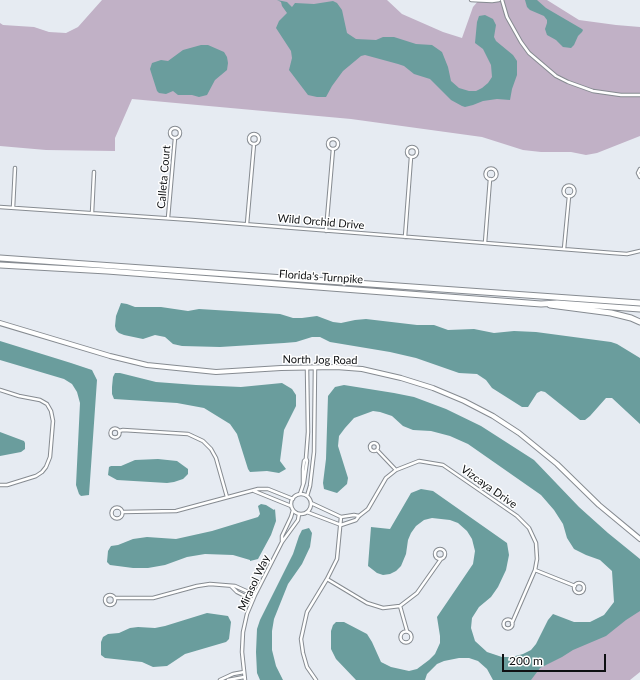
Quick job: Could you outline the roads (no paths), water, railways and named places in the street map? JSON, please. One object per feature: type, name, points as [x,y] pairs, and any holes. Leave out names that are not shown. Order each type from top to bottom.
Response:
[{"type":"highway","name":"Florida's Turnpike","points":[[0,258],[640,303]]},
{"type":"highway","name":"Florida's Turnpike","points":[[0,265],[106,271],[541,304],[557,303],[640,309]]},
{"type":"highway","points":[[541,304],[611,313],[632,318],[640,322]]},
{"type":"street","points":[[471,0],[500,0],[507,17],[521,42],[529,52],[556,76],[593,91],[621,95],[640,94]]},
{"type":"street","name":"Calleta Court","points":[[168,218],[175,138],[178,137],[180,133],[179,129],[176,128],[172,129],[170,132],[171,136],[175,138]]},
{"type":"street","points":[[326,230],[333,149],[338,145],[337,141],[333,139],[330,140],[328,144],[329,148],[333,149]]},
{"type":"street","points":[[247,224],[254,144]]},
{"type":"street","points":[[406,237],[411,157]]},
{"type":"street","points":[[13,208],[15,168]]},
{"type":"street","points":[[485,243],[490,179],[487,177],[486,173],[488,169],[492,168],[496,170],[497,174],[494,178],[490,179]]},
{"type":"street","points":[[640,169],[638,173],[640,178]]},
{"type":"street","points":[[92,213],[94,172]]},
{"type":"street","points":[[569,185],[573,187],[574,191],[573,195],[569,196],[565,194],[563,190],[569,185]]},
{"type":"street","points":[[564,250],[569,196]]},
{"type":"street","name":"Wild Orchid Drive","points":[[0,207],[326,230],[564,250],[627,254],[640,252]]},
{"type":"street","name":"North Jog Road","points":[[0,323],[110,356],[147,365],[216,372],[308,367],[362,369],[401,378],[445,394],[487,413],[519,433],[550,458],[599,505],[640,539]]},
{"type":"street","points":[[308,367],[308,432],[306,458],[303,468],[303,487],[300,494],[292,499],[291,506],[293,510],[299,514],[303,514],[310,508],[311,503]]},
{"type":"street","points":[[306,496],[311,480],[314,452],[315,367]]},
{"type":"street","points":[[0,390],[19,396],[40,400],[47,404],[51,411],[53,421],[50,457],[46,468],[36,476],[9,484],[0,485]]},
{"type":"street","points":[[119,431],[124,430],[188,434],[198,438],[207,444],[214,453],[226,497]]},
{"type":"street","points":[[377,450],[396,470]]},
{"type":"street","name":"Vizcaya Drive","points":[[340,525],[356,520],[368,509],[386,478],[396,470],[419,461],[443,465],[517,516],[529,528],[536,543],[537,559],[535,570],[512,623]]},
{"type":"street","points":[[123,512],[118,518],[113,517],[112,510],[115,508],[119,508],[123,512],[176,511],[253,490],[268,489],[292,499]]},
{"type":"street","points":[[253,490],[291,506]]},
{"type":"street","points":[[300,494],[306,496],[311,503],[341,517],[354,515],[359,516]]},
{"type":"street","name":"Mirasol Way","points":[[282,542],[282,536],[292,517],[293,510]]},
{"type":"street","points":[[307,512],[340,525]]},
{"type":"street","name":"Mirasol Way","points":[[245,679],[242,640],[245,623],[255,595],[282,542],[298,520],[299,514]]},
{"type":"street","points":[[316,680],[307,667],[301,639],[307,612],[337,559],[341,517]]},
{"type":"street","points":[[327,579],[367,603],[383,608],[400,606],[417,594],[441,559],[444,558],[446,554],[443,549],[440,549],[435,555],[437,558],[441,559]]},
{"type":"street","points":[[535,570],[575,586]]},
{"type":"street","points":[[115,598],[153,598],[210,584],[235,586],[255,595]]},
{"type":"street","points":[[231,586],[237,592],[253,600]]},
{"type":"street","points":[[400,606],[407,631],[411,637],[405,642],[400,637],[402,633],[407,631]]},
{"type":"street","points":[[220,680],[233,674],[244,672]]},
{"type":"street","points":[[228,680],[245,679]]},
{"type":"water","points":[[277,0],[287,2],[292,7],[295,3],[314,4],[333,1],[337,3],[342,10],[347,33],[356,39],[376,40],[383,37],[394,37],[416,44],[432,45],[442,52],[448,67],[451,81],[459,88],[469,91],[476,91],[482,88],[492,77],[491,65],[483,49],[475,43],[479,16],[485,15],[493,19],[496,25],[494,37],[496,41],[513,55],[517,61],[517,75],[510,100],[497,99],[483,101],[465,107],[451,100],[430,79],[414,74],[404,66],[365,55],[361,56],[343,71],[326,97],[308,95],[289,70],[292,58],[291,51],[276,28],[279,21],[287,13],[281,2]]},
{"type":"water","points":[[525,0],[537,0],[546,8],[582,29],[582,32],[578,36],[574,45],[571,48],[563,47],[556,40],[547,35],[545,29],[547,20],[544,16],[530,10],[527,7]]},
{"type":"water","points":[[201,45],[208,45],[224,52],[228,63],[227,70],[215,80],[207,95],[199,97],[192,95],[178,95],[173,91],[166,94],[159,93],[150,69],[152,63],[161,60],[168,61],[183,50]]},
{"type":"water","points":[[121,303],[135,307],[161,307],[188,311],[199,309],[280,314],[293,318],[317,316],[333,322],[341,323],[366,319],[417,325],[434,325],[448,330],[474,329],[494,333],[514,331],[536,332],[611,342],[640,358],[640,424],[612,398],[606,398],[590,416],[585,420],[580,420],[545,392],[541,391],[537,393],[528,407],[522,407],[492,388],[486,380],[477,374],[459,373],[416,358],[330,342],[320,337],[312,337],[296,342],[220,347],[182,346],[173,344],[165,337],[155,335],[143,339],[124,335],[116,330],[115,326],[116,316]]},
{"type":"water","points":[[0,341],[92,370],[97,380],[89,495],[81,496],[76,485],[80,403],[77,392],[72,384],[64,379],[0,360]]},
{"type":"water","points":[[115,373],[156,382],[196,385],[241,387],[282,383],[292,389],[296,395],[296,406],[284,430],[280,461],[286,469],[279,473],[267,471],[250,472],[237,434],[230,424],[204,408],[177,403],[114,399],[112,387]]},
{"type":"water","points":[[344,385],[414,397],[446,409],[481,426],[534,460],[579,507],[640,559],[640,611],[606,636],[573,650],[540,668],[531,680],[493,680],[487,669],[478,661],[469,658],[459,658],[437,664],[427,674],[425,680],[356,680],[336,659],[331,649],[331,631],[336,622],[344,622],[367,634],[381,662],[391,667],[409,671],[417,669],[435,654],[440,643],[437,617],[473,564],[475,551],[472,539],[467,531],[458,523],[450,520],[432,518],[424,520],[416,526],[411,533],[408,540],[406,554],[401,566],[396,571],[383,575],[377,573],[368,566],[371,527],[390,529],[411,493],[421,489],[433,491],[507,543],[509,555],[506,570],[498,587],[491,597],[479,607],[472,618],[471,628],[475,641],[487,652],[502,657],[512,657],[523,654],[531,650],[536,644],[548,620],[553,614],[574,622],[590,622],[604,615],[614,602],[612,571],[600,560],[574,549],[567,538],[563,524],[554,510],[541,495],[468,444],[450,436],[431,431],[413,430],[403,426],[392,416],[380,412],[373,411],[354,418],[339,436],[338,446],[348,478],[347,484],[337,493],[324,489],[323,483],[326,459],[328,396],[335,387]]},
{"type":"water","points":[[0,432],[24,441],[25,449],[21,452],[0,456]]},
{"type":"water","points":[[158,459],[177,461],[188,469],[188,474],[183,479],[167,483],[117,480],[108,475],[109,467],[111,466],[121,466],[135,460]]},
{"type":"water","points":[[261,504],[274,510],[275,509],[276,521],[271,535],[258,559],[250,561],[233,555],[205,554],[187,557],[165,565],[148,568],[110,565],[107,562],[108,551],[111,546],[133,539],[147,537],[176,539],[212,531],[258,517],[260,514],[258,506]]},
{"type":"water","points":[[309,528],[312,533],[310,547],[302,564],[288,584],[274,619],[272,631],[272,650],[276,666],[283,680],[260,680],[257,673],[257,629],[293,554],[302,530]]},
{"type":"water","points":[[207,613],[228,616],[231,622],[229,639],[226,642],[185,654],[167,666],[153,667],[142,662],[105,658],[101,655],[101,642],[103,637],[108,634],[119,633],[130,628],[155,628],[165,626]]}]
